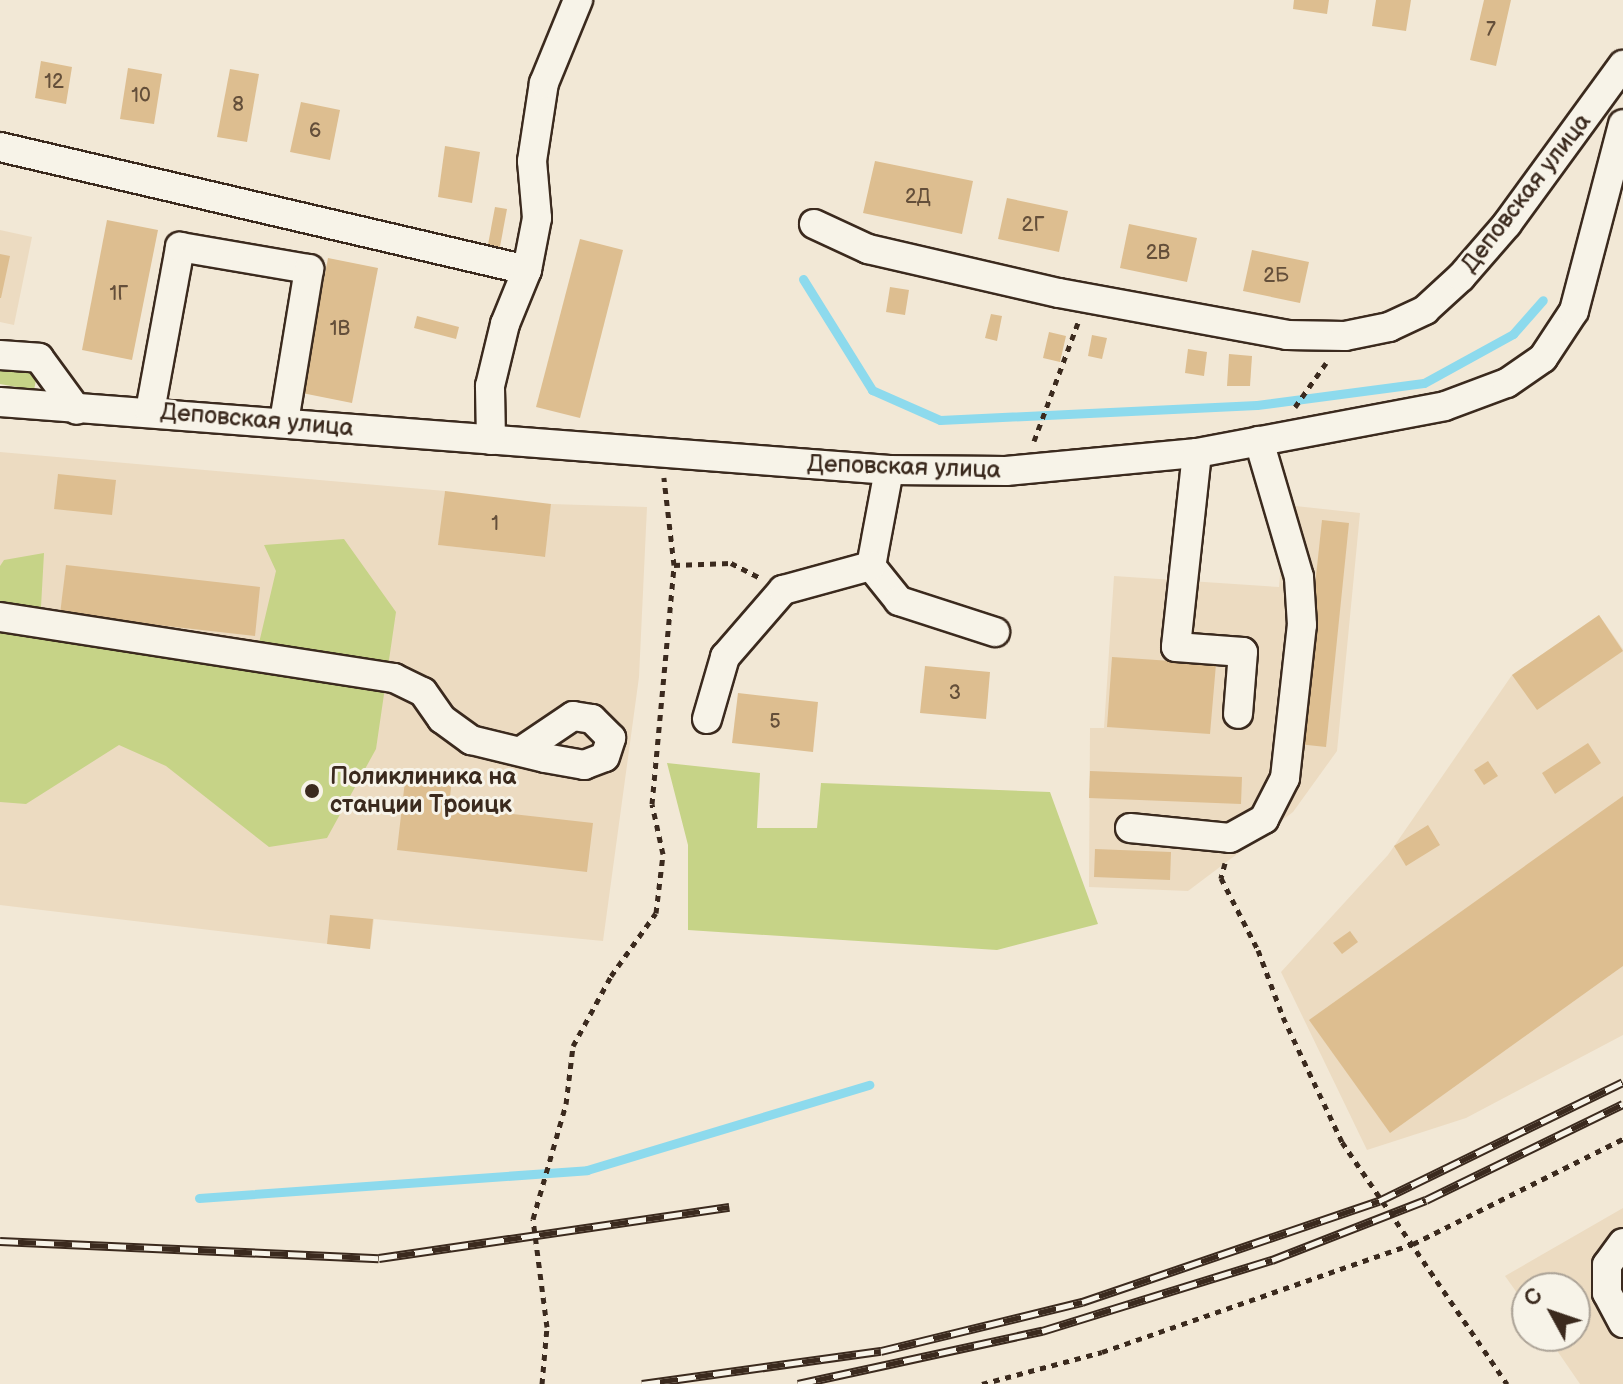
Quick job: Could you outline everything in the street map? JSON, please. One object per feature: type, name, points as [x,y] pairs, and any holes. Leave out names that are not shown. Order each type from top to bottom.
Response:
[{"type":"street","points":[[491,440],[490,386],[505,324],[527,270],[537,218],[532,161],[544,83],[578,0]]},
{"type":"street","name":"Деповская улица","points":[[814,224],[868,249],[1111,302],[1287,335],[1345,336],[1389,327],[1425,310],[1461,277],[1507,224],[1623,65]]},
{"type":"street","name":"Деповская улица","points":[[0,402],[77,410],[150,411],[889,470],[1006,471],[1197,453],[1445,406],[1507,383],[1543,358],[1574,311],[1623,124]]},
{"type":"street","points":[[0,147],[527,270]]},
{"type":"street","points":[[150,411],[180,247],[309,269],[284,422]]},
{"type":"street","points":[[0,355],[39,358],[77,410]]},
{"type":"street","points":[[1130,828],[1230,838],[1264,819],[1285,778],[1302,625],[1299,577],[1266,439]]},
{"type":"street","points":[[1197,453],[1176,647],[1243,652],[1238,714]]},
{"type":"street","points":[[889,470],[871,566],[899,601],[995,632]]},
{"type":"street","points":[[707,719],[725,657],[783,590],[871,566]]},
{"type":"street","points":[[0,617],[394,678],[423,692],[442,719],[471,740],[524,749]]},
{"type":"street","points":[[1623,1243],[1607,1265],[1607,1293],[1623,1323]]},
{"type":"path","points":[[1006,471],[1035,439],[1080,321],[1111,302]]},
{"type":"path","points":[[1266,439],[1345,336]]},
{"type":"path","points":[[542,1384],[547,1327],[533,1219],[566,1104],[573,1046],[611,976],[656,913],[663,854],[652,804],[674,565],[661,453]]},
{"type":"path","points":[[674,565],[731,563],[783,590]]},
{"type":"path","points":[[1230,838],[1221,878],[1258,950],[1283,1017],[1342,1142],[1507,1384]]},
{"type":"path","points":[[982,1384],[1102,1352],[1413,1244],[1623,1139]]},
{"type":"shaded area","points":[[0,230],[32,237],[14,325],[0,322]]},
{"type":"shaded area","name":"Поликлиника на станции Троицк","points":[[0,452],[445,491],[439,545],[544,557],[551,504],[647,507],[639,677],[603,941],[374,919],[370,949],[0,905]]},
{"type":"shaded area","points":[[1286,505],[1360,513],[1337,751],[1293,812],[1188,891],[1089,887],[1090,728],[1104,728],[1114,576],[1279,587]]},
{"type":"shaded area","points":[[1599,615],[1623,649],[1623,1035],[1466,1118],[1367,1150],[1281,972],[1388,855],[1512,675]]},
{"type":"shaded area","points":[[1623,1208],[1623,1384],[1580,1384],[1558,1352],[1591,1352],[1591,1272],[1512,1272]]},
{"type":"green space","points":[[0,360],[39,366],[34,390],[0,384]]},
{"type":"green space","points":[[344,539],[396,612],[376,749],[327,838],[269,847],[166,766],[119,745],[26,804],[0,802],[0,566],[4,560],[44,553],[41,607],[56,617],[259,643],[276,571],[264,545]]},
{"type":"green space","points":[[667,763],[760,773],[757,828],[817,828],[821,783],[1050,792],[1098,924],[997,950],[688,930],[688,845]]},
{"type":"building","points":[[1294,0],[1329,0],[1327,14],[1293,9]]},
{"type":"building","points":[[1376,0],[1411,0],[1406,31],[1372,26]]},
{"type":"building","points":[[1484,0],[1511,0],[1496,66],[1470,60]]},
{"type":"building","points":[[41,61],[72,67],[66,104],[35,98]]},
{"type":"building","points":[[128,68],[162,74],[154,124],[120,119]]},
{"type":"building","points":[[230,69],[259,74],[247,142],[217,137]]},
{"type":"building","points":[[301,102],[340,110],[330,160],[290,152]]},
{"type":"building","points":[[445,146],[480,152],[472,203],[438,197]]},
{"type":"building","points":[[875,161],[973,181],[962,234],[863,213]]},
{"type":"building","points":[[1007,198],[1068,211],[1059,252],[998,239]]},
{"type":"building","points":[[495,207],[507,209],[499,252],[487,250]]},
{"type":"building","points":[[107,220],[158,230],[132,360],[82,350]]},
{"type":"building","points":[[1129,224],[1197,238],[1187,282],[1120,268]]},
{"type":"building","points":[[580,239],[623,250],[580,418],[536,407]]},
{"type":"building","points":[[1252,250],[1309,262],[1300,303],[1243,291]]},
{"type":"building","points":[[0,254],[10,256],[1,298],[0,298]]},
{"type":"building","points":[[328,258],[378,268],[352,403],[302,393]]},
{"type":"building","points":[[890,287],[909,290],[905,315],[886,312]]},
{"type":"building","points":[[991,314],[1002,316],[997,341],[985,338]]},
{"type":"building","points":[[417,316],[459,327],[456,339],[414,328]]},
{"type":"building","points":[[1049,332],[1066,336],[1060,362],[1043,358]]},
{"type":"building","points":[[1092,335],[1107,338],[1102,359],[1088,356]]},
{"type":"building","points":[[1188,349],[1207,352],[1204,376],[1185,373]]},
{"type":"building","points":[[1229,354],[1252,356],[1250,386],[1227,386]]},
{"type":"building","points":[[58,474],[116,480],[112,515],[54,509]]},
{"type":"building","points":[[445,491],[551,504],[545,557],[438,545]]},
{"type":"building","points":[[1322,520],[1349,523],[1326,747],[1298,744]]},
{"type":"building","points":[[66,565],[260,587],[255,636],[60,614]]},
{"type":"building","points":[[1599,615],[1623,651],[1537,710],[1512,675]]},
{"type":"building","points":[[1112,657],[1216,664],[1210,734],[1107,727]]},
{"type":"building","points":[[925,666],[990,672],[986,719],[920,713]]},
{"type":"building","points":[[738,693],[818,702],[813,752],[732,743]]},
{"type":"building","points":[[1588,743],[1601,763],[1555,794],[1542,773]]},
{"type":"building","points":[[1488,761],[1498,776],[1484,785],[1474,770]]},
{"type":"building","points":[[1090,771],[1242,777],[1241,804],[1089,798]]},
{"type":"building","points":[[406,772],[452,778],[449,807],[593,823],[587,872],[397,850]]},
{"type":"building","points":[[1623,796],[1623,966],[1390,1133],[1309,1020]]},
{"type":"building","points":[[1428,825],[1440,845],[1406,866],[1394,846]]},
{"type":"building","points":[[1095,849],[1171,852],[1170,880],[1094,877]]},
{"type":"building","points":[[330,915],[373,919],[370,949],[327,944]]},
{"type":"building","points":[[1350,931],[1358,942],[1342,954],[1333,943]]},
{"type":"waterway","points":[[803,279],[872,390],[940,420],[1257,405],[1424,383],[1513,334],[1543,300]]},
{"type":"waterway","points":[[199,1198],[587,1170],[869,1085]]},
{"type":"railway","points":[[642,1384],[881,1351],[1082,1302],[1379,1201],[1623,1082]]},
{"type":"railway","points":[[798,1384],[1042,1331],[1272,1260],[1426,1200],[1623,1104]]},
{"type":"railway","points":[[0,1241],[379,1258],[729,1207]]},
{"type":"place","name":"Поликлиника на станции Троицк","points":[[312,791]]}]
